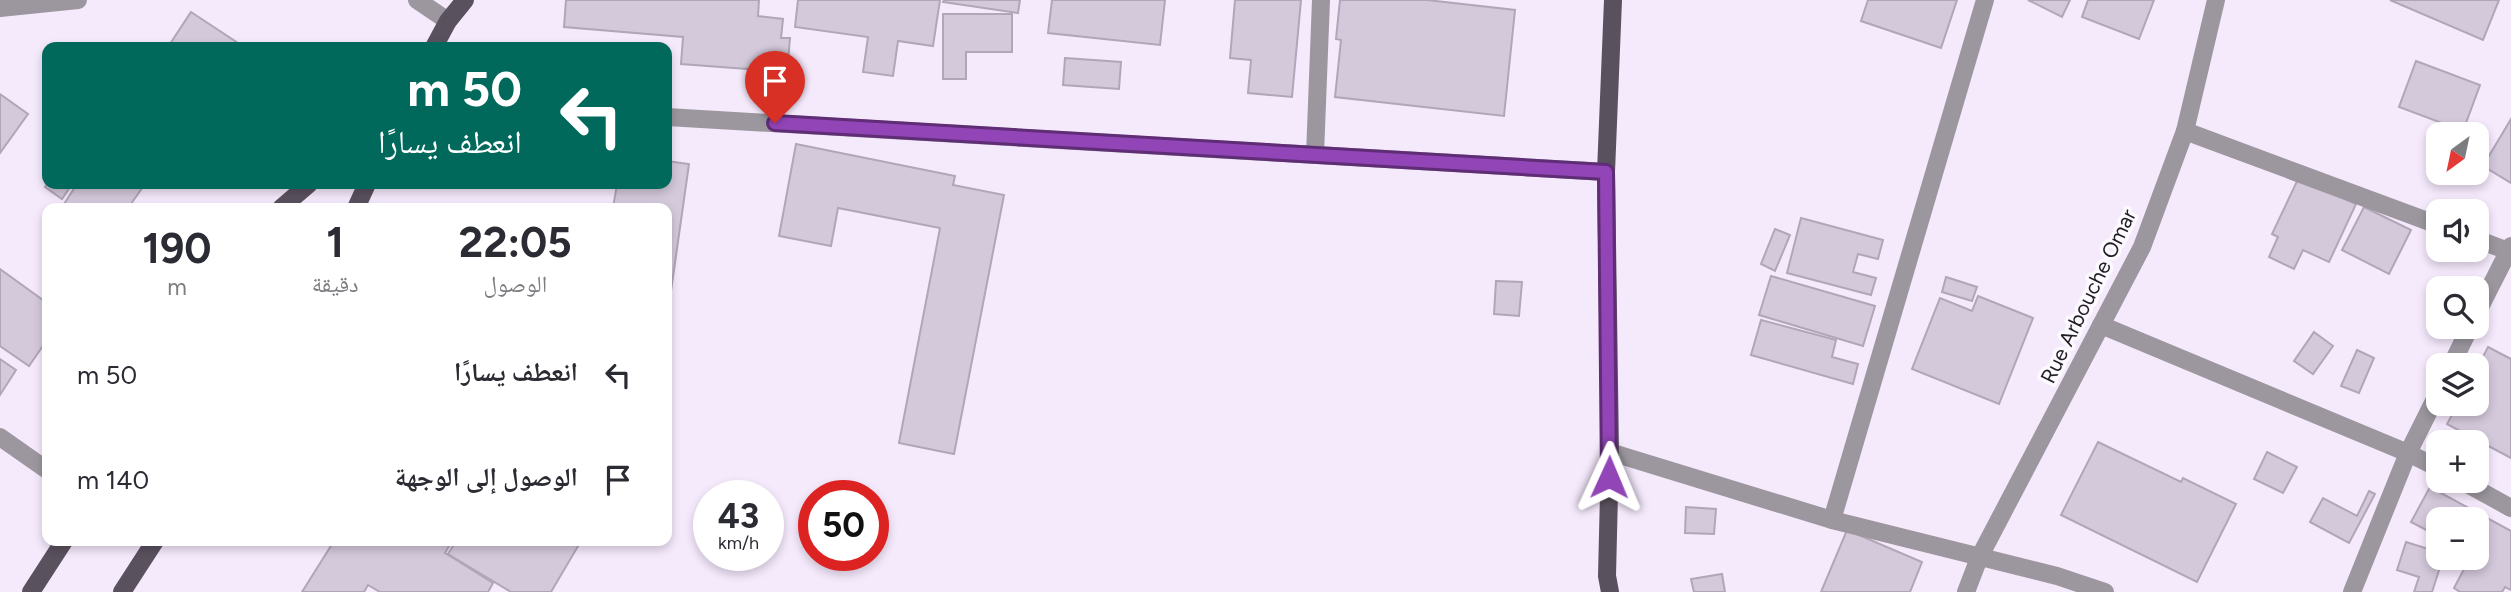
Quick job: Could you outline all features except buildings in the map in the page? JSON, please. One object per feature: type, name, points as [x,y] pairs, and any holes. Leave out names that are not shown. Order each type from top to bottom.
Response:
[{"type":"main road","points":[[437,42],[465,0]]},
{"type":"main road","points":[[1610,592],[1607,576],[1610,452],[1606,172],[1613,0]]},
{"type":"main road","points":[[287,203],[303,189]]},
{"type":"main road","points":[[31,592],[61,546]]},
{"type":"main road","points":[[122,592],[152,546]]},
{"type":"street","points":[[0,8],[78,0]]},
{"type":"street","points":[[417,0],[449,21]]},
{"type":"street","points":[[1315,155],[1321,0]]},
{"type":"street","points":[[1832,520],[1985,0]]},
{"type":"street","name":"Rue Arbouche Omar","points":[[1966,592],[1979,558],[2142,247],[2185,131],[2216,0]]},
{"type":"street","points":[[672,117],[1606,172]]},
{"type":"street","points":[[2185,131],[2426,221]]},
{"type":"street","points":[[2489,243],[2510,249],[2489,290]]},
{"type":"street","points":[[2101,325],[2426,462]]},
{"type":"street","points":[[2352,592],[2408,453],[2426,416]]},
{"type":"street","points":[[0,437],[42,466]]},
{"type":"street","points":[[1610,452],[1832,520],[2057,576],[2105,592]]},
{"type":"street","points":[[2484,493],[2511,508]]},
{"type":"route","points":[[775,123],[1606,172],[1609,477]]}]
